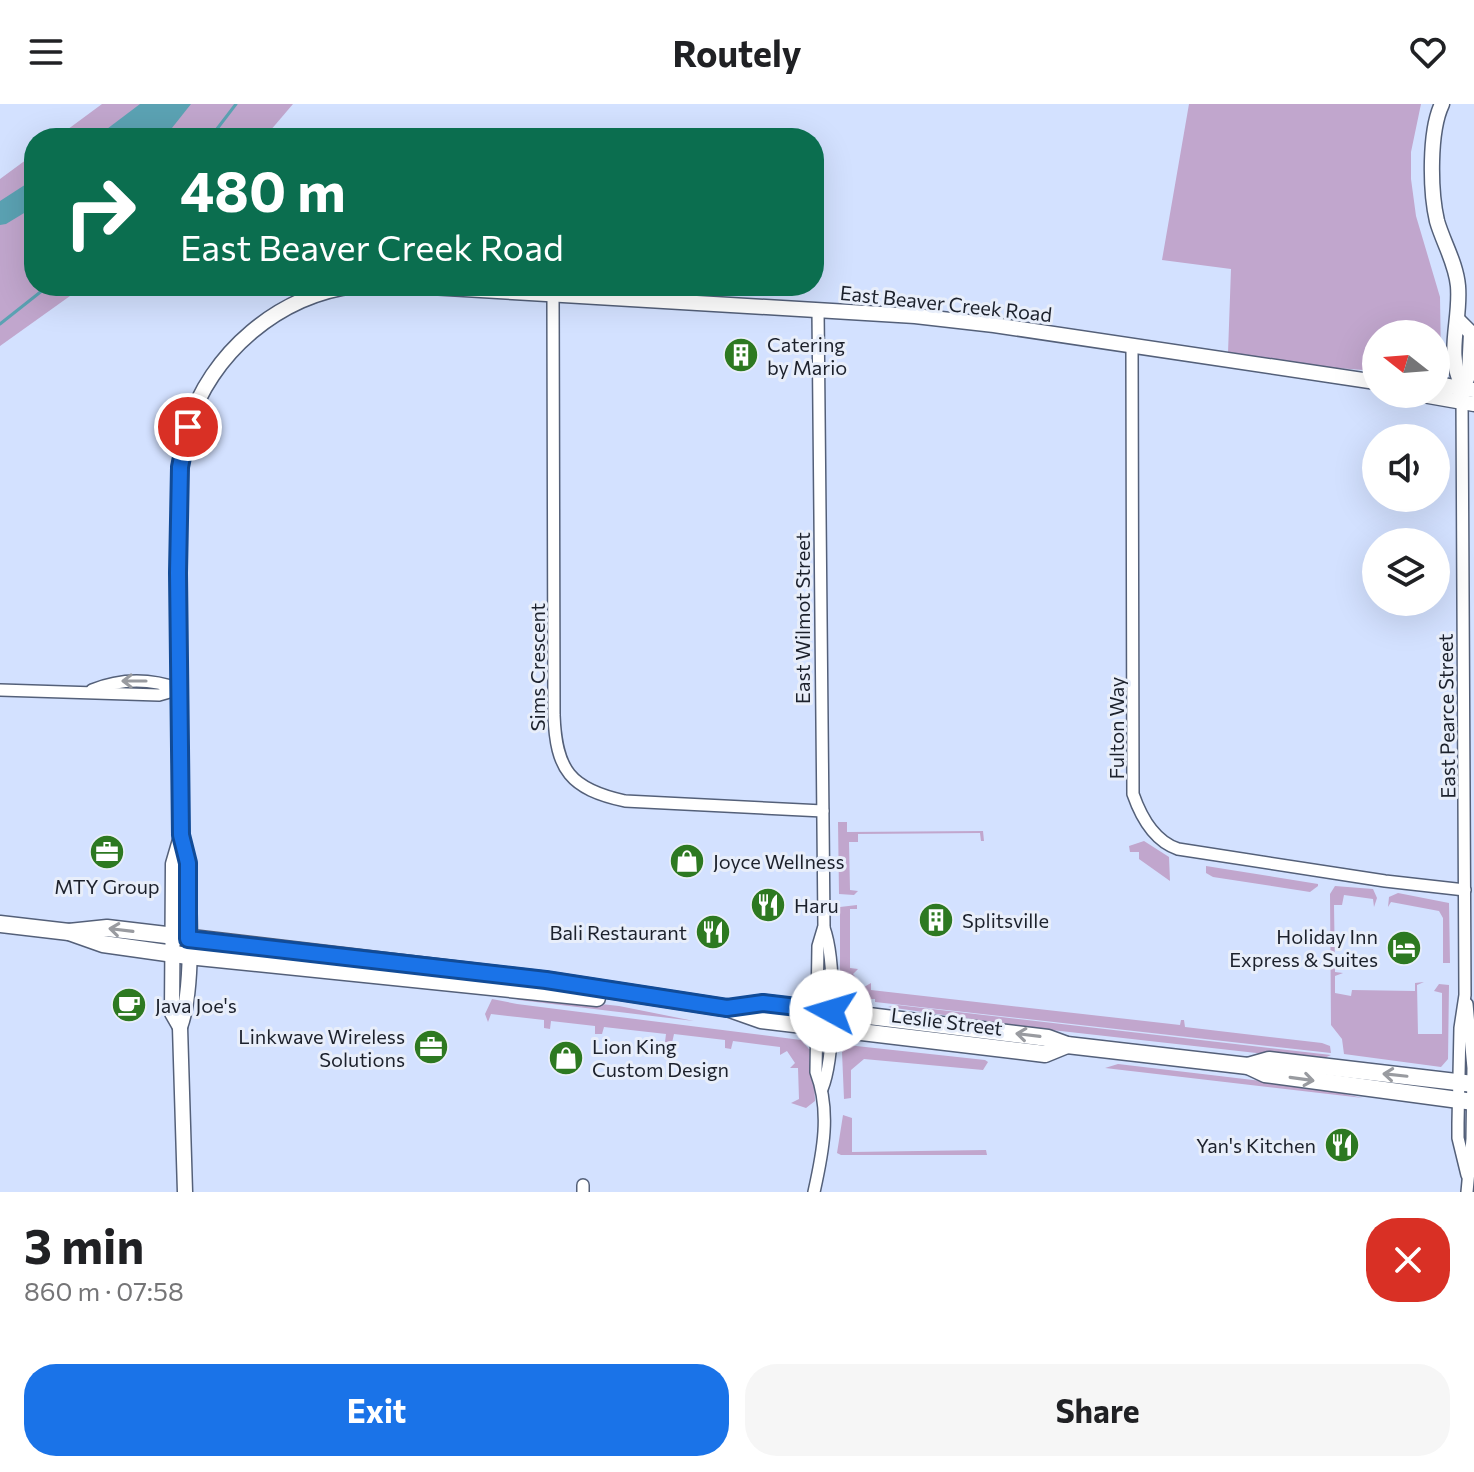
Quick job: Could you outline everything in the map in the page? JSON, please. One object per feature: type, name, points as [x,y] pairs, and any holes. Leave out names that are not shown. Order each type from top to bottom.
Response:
[{"type":"main road","name":"Leslie Street","points":[[0,924],[69,932],[103,944],[180,946],[603,999],[626,994],[727,1008],[761,1020],[824,1019],[1048,1038],[1067,1045],[1248,1066],[1265,1074],[1468,1101]]},
{"type":"main road","name":"Leslie Street","points":[[1248,1066],[1269,1060],[1468,1083]]},
{"type":"street","points":[[1442,104],[1432,161],[1437,219],[1456,274],[1459,321],[1454,332],[1454,371],[1468,396]]},
{"type":"street","points":[[185,1192],[180,1027],[187,1009],[173,864],[181,835],[180,467],[188,427],[197,404],[224,359],[261,325],[312,296]]},
{"type":"street","name":"Sims Crescent","points":[[553,296],[554,715],[555,742],[561,764],[580,786],[601,796],[625,801],[823,811]]},
{"type":"street","name":"East Beaver Creek Road","points":[[571,296],[966,321],[1362,380]]},
{"type":"street","name":"East Wilmot Street","points":[[814,1192],[824,1144],[822,1089],[828,1074],[824,1019],[830,945],[824,926],[815,593],[818,310]]},
{"type":"street","name":"Fulton Way","points":[[1132,346],[1133,794],[1143,817],[1155,834],[1169,846],[1178,849],[1385,881],[1465,890]]},
{"type":"street","name":"East Pearce Street","points":[[1467,1192],[1472,1139],[1468,1083],[1472,1029],[1465,995],[1468,396]]},
{"type":"street","points":[[0,690],[89,691],[115,681],[158,681],[180,689]]},
{"type":"shaded area","points":[[102,104],[293,104],[273,128],[70,128]]},
{"type":"shaded area","points":[[140,104],[191,104],[172,128],[108,128]]},
{"type":"shaded area","points":[[1189,104],[1421,104],[1411,152],[1411,179],[1416,216],[1440,297],[1440,320],[1362,320],[1362,370],[1311,366],[1228,353],[1231,269],[1162,260]]},
{"type":"shaded area","points":[[24,161],[24,296],[70,296],[0,346],[0,179]]},
{"type":"shaded area","points":[[24,185],[24,213],[0,225],[0,201]]},
{"type":"shaded area","points":[[838,822],[847,822],[847,832],[983,831],[984,841],[981,841],[980,833],[858,834],[858,842],[849,842],[850,890],[858,891],[854,895],[839,894]]},
{"type":"shaded area","points":[[1144,841],[1169,857],[1170,881],[1139,859],[1139,852],[1130,852],[1129,846]]},
{"type":"shaded area","points":[[1206,866],[1318,886],[1310,892],[1213,877],[1206,873]]},
{"type":"shaded area","points":[[1335,886],[1373,889],[1377,898],[1374,907],[1373,899],[1344,895],[1342,905],[1334,905],[1335,972],[1343,973],[1335,976],[1335,993],[1351,996],[1352,990],[1415,991],[1415,983],[1424,982],[1417,985],[1418,1034],[1442,1034],[1442,993],[1434,991],[1439,984],[1449,985],[1448,1059],[1441,1067],[1344,1054],[1342,1039],[1331,1025],[1330,894]]},
{"type":"shaded area","points":[[1398,893],[1449,903],[1450,963],[1443,963],[1443,918],[1439,911],[1391,902],[1388,907],[1389,897]]},
{"type":"shaded area","points":[[857,905],[857,909],[850,909],[850,968],[858,969],[853,974],[864,987],[871,983],[871,990],[1180,1025],[1184,1020],[1185,1027],[1322,1043],[1330,1046],[1331,1053],[875,1002],[875,999],[857,1000],[840,989],[840,907]]},
{"type":"shaded area","points":[[500,993],[619,1006],[694,1021],[519,1000]]},
{"type":"shaded area","points":[[492,999],[801,1040],[813,1049],[815,1101],[806,1108],[791,1103],[799,1099],[798,1068],[790,1068],[795,1063],[787,1051],[780,1055],[780,1047],[733,1041],[731,1049],[725,1048],[725,1040],[674,1034],[672,1043],[665,1042],[666,1034],[604,1027],[602,1034],[595,1034],[595,1026],[551,1021],[550,1029],[544,1028],[544,1020],[491,1014],[488,1022],[485,1014]]},
{"type":"shaded area","points":[[897,1005],[1331,1055],[1320,1060],[1034,1028],[888,1007]]},
{"type":"shaded area","points":[[847,1045],[988,1062],[983,1070],[864,1059],[851,1070],[851,1098],[844,1099],[842,1052]]},
{"type":"shaded area","points":[[1118,1064],[1312,1087],[1363,1098],[1105,1068]]},
{"type":"shaded area","points":[[843,1115],[852,1118],[852,1152],[986,1150],[987,1155],[841,1155],[837,1153]]},
{"type":"waterway","points":[[218,128],[236,104]]},
{"type":"waterway","points":[[0,324],[35,296]]},
{"type":"place","name":"Catering by Mario","points":[[741,355]]},
{"type":"place","name":"MTY Group","points":[[107,852]]},
{"type":"place","name":"Joyce Wellness","points":[[687,861]]},
{"type":"place","name":"Haru","points":[[768,905]]},
{"type":"place","name":"Splitsville","points":[[936,920]]},
{"type":"place","name":"Bali Restaurant","points":[[713,932]]},
{"type":"place","name":"Holiday Inn Express & Suites","points":[[1404,948]]},
{"type":"place","name":"Java Joe's","points":[[129,1005]]},
{"type":"place","name":"Linkwave Wireless Solutions","points":[[431,1047]]},
{"type":"place","name":"Lion King Custom Design","points":[[566,1058]]},
{"type":"place","name":"Yan's Kitchen","points":[[1342,1145]]},
{"type":"route","points":[[188,427],[180,467],[178,586],[181,835],[188,863],[188,939],[546,980],[727,1008],[763,1003],[831,1011]]}]
